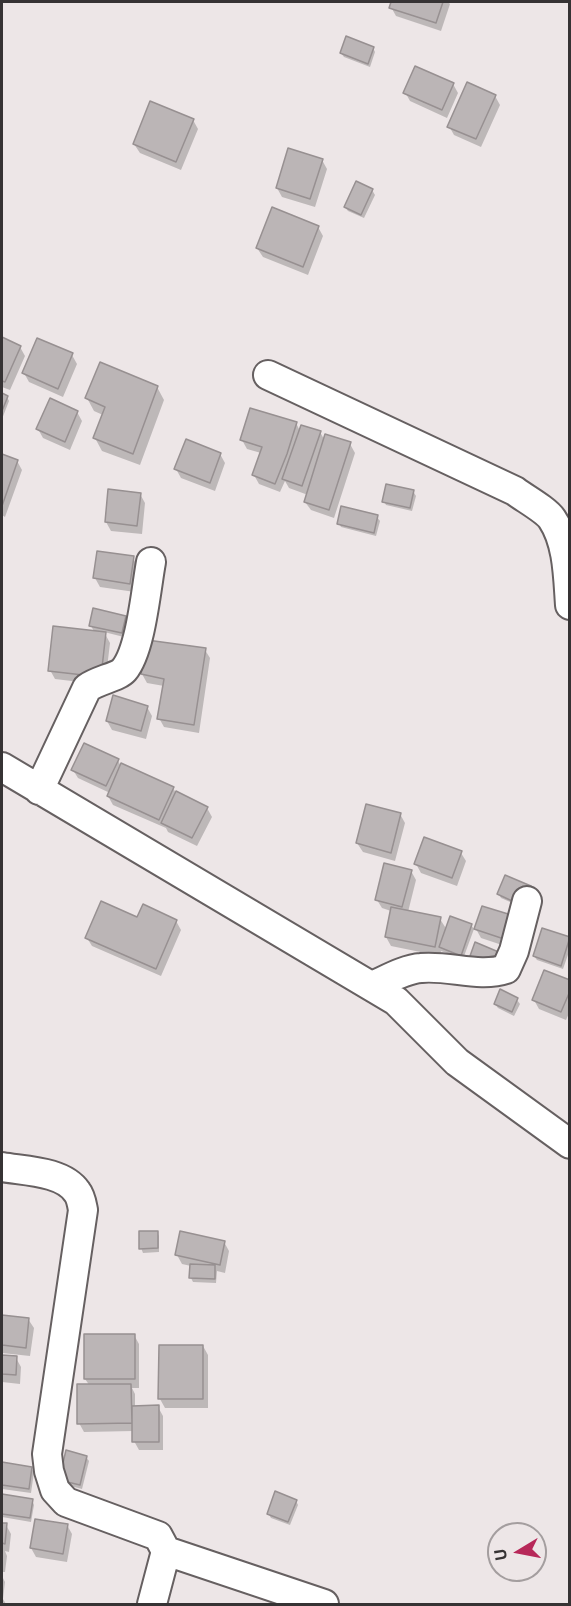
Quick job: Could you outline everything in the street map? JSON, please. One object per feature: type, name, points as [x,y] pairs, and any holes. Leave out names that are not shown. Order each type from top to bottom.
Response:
[{"type":"street","points":[[268,375],[514,491],[552,517],[563,543],[570,605]]},
{"type":"street","points":[[39,790],[87,688],[97,681],[117,675],[128,663],[136,643],[151,562]]},
{"type":"street","points":[[2,767],[396,1000],[457,1062],[570,1144]]},
{"type":"street","points":[[372,986],[418,968],[441,967],[494,973],[506,969],[514,951],[527,901]]},
{"type":"street","points":[[2,1167],[52,1176],[67,1182],[78,1193],[83,1210],[48,1454],[49,1471],[55,1490],[66,1502],[158,1536],[166,1551],[152,1605]]},
{"type":"street","points":[[166,1551],[324,1605]]},
{"type":"building","points":[[391,2],[443,2],[436,23],[389,8]]},
{"type":"building","points":[[346,36],[374,47],[368,64],[340,53]]},
{"type":"building","points":[[415,66],[454,83],[442,110],[403,93]]},
{"type":"building","points":[[467,82],[496,95],[476,139],[447,127]]},
{"type":"building","points":[[150,101],[194,119],[176,162],[133,144]]},
{"type":"building","points":[[288,148],[323,159],[310,199],[276,188]]},
{"type":"building","points":[[356,181],[373,189],[361,215],[344,207]]},
{"type":"building","points":[[272,207],[319,226],[303,267],[256,248]]},
{"type":"building","points":[[2,337],[21,346],[5,382],[2,381]]},
{"type":"building","points":[[37,338],[73,353],[58,389],[22,373]]},
{"type":"building","points":[[100,362],[158,386],[133,454],[93,438],[105,407],[85,398]]},
{"type":"building","points":[[2,393],[8,396],[2,411]]},
{"type":"building","points":[[50,398],[78,411],[65,442],[36,429]]},
{"type":"building","points":[[250,408],[297,422],[275,484],[252,475],[262,447],[240,440]]},
{"type":"building","points":[[301,425],[321,431],[302,486],[282,479]]},
{"type":"building","points":[[325,434],[351,442],[329,510],[304,502]]},
{"type":"building","points":[[186,439],[221,453],[210,483],[174,469]]},
{"type":"building","points":[[2,454],[18,460],[2,506]]},
{"type":"building","points":[[386,484],[414,490],[410,508],[382,502]]},
{"type":"building","points":[[108,489],[141,493],[137,526],[105,522]]},
{"type":"building","points":[[341,506],[378,515],[374,533],[337,524]]},
{"type":"building","points":[[97,551],[134,556],[130,584],[93,578]]},
{"type":"building","points":[[93,608],[126,616],[122,633],[89,626]]},
{"type":"building","points":[[53,626],[106,632],[101,677],[48,671]]},
{"type":"building","points":[[147,640],[206,648],[194,725],[157,719],[164,679],[141,674]]},
{"type":"building","points":[[113,695],[148,706],[141,731],[106,721]]},
{"type":"building","points":[[84,743],[119,759],[106,786],[71,770]]},
{"type":"building","points":[[121,763],[174,787],[159,820],[107,796]]},
{"type":"building","points":[[176,791],[208,807],[192,838],[161,823]]},
{"type":"building","points":[[366,804],[401,813],[391,853],[356,843]]},
{"type":"building","points":[[424,837],[462,851],[452,878],[414,864]]},
{"type":"building","points":[[384,863],[412,870],[402,907],[375,900]]},
{"type":"building","points":[[505,875],[531,886],[523,906],[497,894]]},
{"type":"building","points":[[101,901],[137,917],[143,904],[177,920],[156,969],[85,938]]},
{"type":"building","points":[[482,906],[518,917],[510,941],[474,929]]},
{"type":"building","points":[[391,907],[441,917],[435,947],[385,937]]},
{"type":"building","points":[[450,916],[472,924],[461,956],[439,947]]},
{"type":"building","points":[[542,928],[570,937],[561,966],[533,956]]},
{"type":"building","points":[[475,942],[501,953],[495,967],[470,956]]},
{"type":"building","points":[[544,970],[570,980],[570,991],[561,1012],[532,1000]]},
{"type":"building","points":[[500,989],[518,998],[512,1012],[494,1004]]},
{"type":"building","points":[[139,1231],[158,1231],[158,1248],[139,1249]]},
{"type":"building","points":[[180,1231],[225,1241],[220,1265],[175,1255]]},
{"type":"building","points":[[190,1264],[215,1265],[215,1279],[189,1278]]},
{"type":"building","points":[[2,1315],[29,1318],[26,1348],[2,1345]]},
{"type":"building","points":[[84,1334],[135,1334],[135,1379],[84,1379]]},
{"type":"building","points":[[159,1345],[203,1345],[203,1399],[158,1399]]},
{"type":"building","points":[[2,1355],[17,1356],[16,1375],[2,1374]]},
{"type":"building","points":[[77,1384],[131,1384],[132,1423],[77,1424]]},
{"type":"building","points":[[159,1405],[159,1442],[132,1442],[132,1406]]},
{"type":"building","points":[[66,1450],[87,1456],[80,1485],[59,1480]]},
{"type":"building","points":[[2,1462],[32,1467],[29,1489],[2,1485]]},
{"type":"building","points":[[275,1491],[297,1500],[288,1522],[267,1514]]},
{"type":"building","points":[[2,1494],[33,1499],[30,1518],[2,1514]]},
{"type":"building","points":[[35,1519],[68,1524],[63,1554],[30,1548]]},
{"type":"building","points":[[2,1523],[7,1523],[5,1544],[2,1543]]}]
